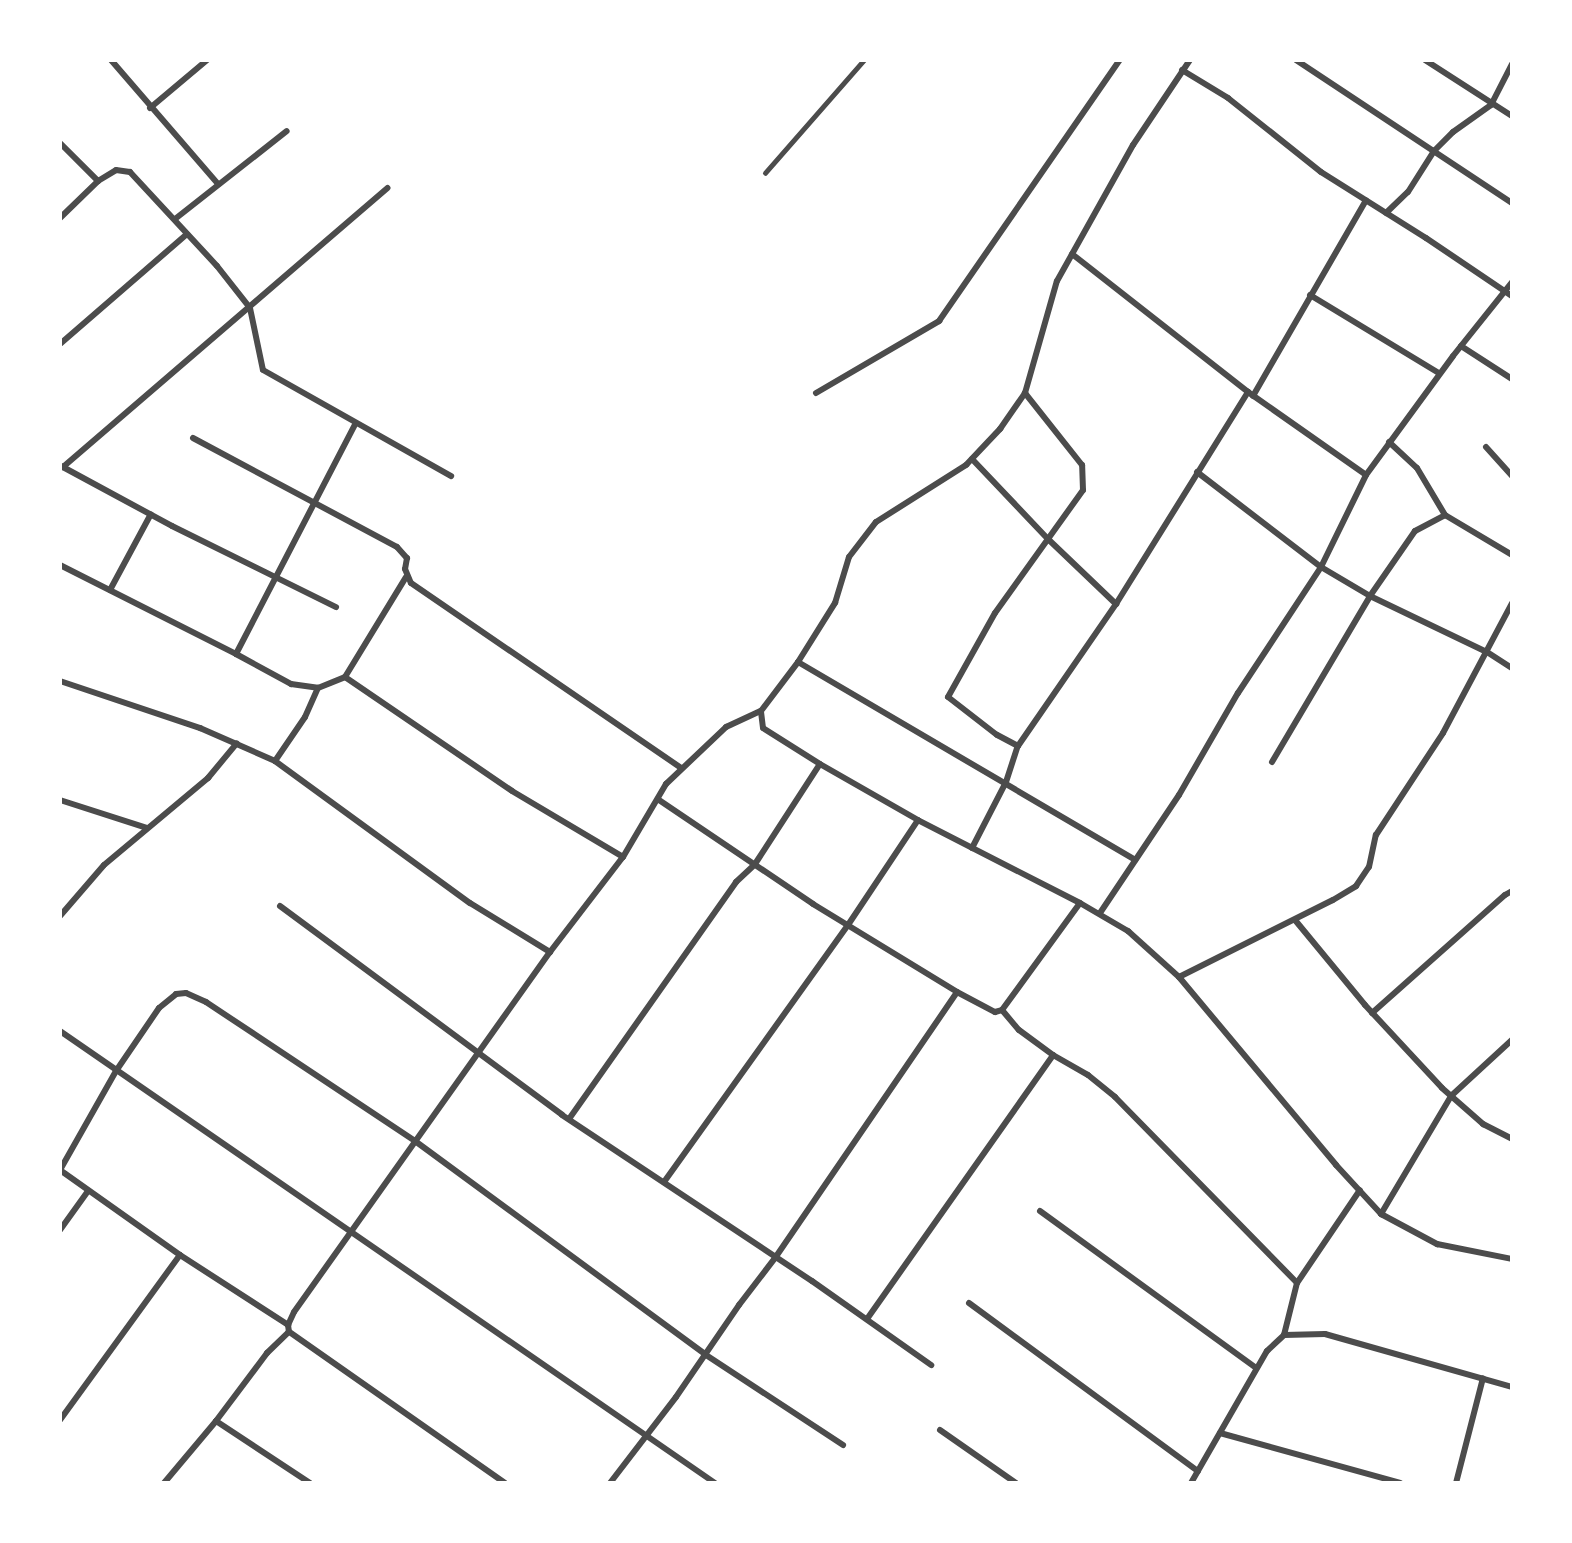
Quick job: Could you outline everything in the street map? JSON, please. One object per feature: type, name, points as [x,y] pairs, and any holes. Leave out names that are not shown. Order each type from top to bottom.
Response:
[{"type":"street","points":[[111,60],[150,108],[218,184]]},
{"type":"street","points":[[150,108],[207,60]]},
{"type":"street","points":[[816,393],[939,321],[1120,60]]},
{"type":"street","points":[[505,1483],[289,1332],[288,1325],[294,1312],[479,1055],[550,952],[623,857],[659,800],[666,784],[726,727],[761,711],[798,663],[835,603],[849,557],[876,522],[972,459],[1000,429],[1025,393],[1057,281],[1133,145],[1191,60]]},
{"type":"street","points":[[1296,60],[1512,203]]},
{"type":"street","points":[[1425,60],[1491,105],[1512,116]]},
{"type":"street","points":[[1386,213],[1408,192],[1434,151],[1453,132],[1491,105],[1512,64]]},
{"type":"street","points":[[1182,70],[1228,98],[1321,172],[1512,296]]},
{"type":"street","points":[[175,219],[287,131]]},
{"type":"street","points":[[60,143],[98,181]]},
{"type":"street","points":[[60,218],[98,181],[116,170],[130,172],[217,266],[250,308],[263,370],[355,424],[451,476]]},
{"type":"street","points":[[336,607],[151,514],[62,466],[250,308],[387,188]]},
{"type":"street","points":[[972,848],[1006,782],[1018,746],[1116,604],[1197,472],[1250,394],[1366,200]]},
{"type":"street","points":[[60,344],[187,234]]},
{"type":"street","points":[[1072,254],[1250,394],[1366,475]]},
{"type":"street","points":[[1100,913],[1179,795],[1238,693],[1321,567],[1366,475],[1439,373],[1512,282]]},
{"type":"street","points":[[1310,295],[1439,373]]},
{"type":"street","points":[[1461,346],[1512,379]]},
{"type":"street","points":[[1018,746],[997,735],[948,697],[995,613],[1083,490],[1082,465],[1025,393]]},
{"type":"street","points":[[236,654],[355,424]]},
{"type":"street","points":[[60,565],[291,684],[318,688],[345,677],[406,577],[407,558],[397,546],[316,501],[193,438]]},
{"type":"street","points":[[1389,441],[1417,468],[1445,515],[1512,555]]},
{"type":"street","points":[[1486,447],[1512,476]]},
{"type":"street","points":[[972,459],[1049,540],[1116,604]]},
{"type":"street","points":[[1197,472],[1321,567],[1370,596],[1487,652],[1512,668]]},
{"type":"street","points":[[110,590],[151,514]]},
{"type":"street","points":[[1272,762],[1370,596],[1414,531],[1445,515]]},
{"type":"street","points":[[406,577],[681,768]]},
{"type":"street","points":[[1179,977],[1333,900],[1356,886],[1369,867],[1376,835],[1443,733],[1512,603]]},
{"type":"street","points":[[798,663],[1006,782],[1135,860]]},
{"type":"street","points":[[345,677],[512,791],[623,857]]},
{"type":"street","points":[[60,681],[237,743],[274,761],[470,903],[550,952]]},
{"type":"street","points":[[274,761],[305,717],[318,688]]},
{"type":"street","points":[[761,711],[763,728],[820,764],[918,820],[1100,913],[1128,931],[1179,977],[1382,1214],[1437,1244],[1512,1259]]},
{"type":"street","points":[[60,916],[104,865],[208,778],[237,743]]},
{"type":"street","points":[[569,1119],[736,882],[755,864],[820,764]]},
{"type":"street","points":[[60,800],[147,828]]},
{"type":"street","points":[[659,800],[848,925],[957,992],[995,1012],[1002,1010],[1080,903]]},
{"type":"street","points":[[664,1182],[848,925],[918,820]]},
{"type":"street","points":[[1372,1013],[1512,891]]},
{"type":"street","points":[[280,906],[479,1055],[569,1119],[867,1319],[931,1365]]},
{"type":"street","points":[[1294,920],[1372,1013],[1451,1096],[1483,1124],[1512,1139]]},
{"type":"street","points":[[610,1483],[648,1436],[739,1305],[775,1258],[957,992]]},
{"type":"street","points":[[288,1325],[180,1254],[60,1170],[116,1071],[159,1008],[176,994],[186,993],[206,1002],[416,1141],[706,1355],[843,1445]]},
{"type":"street","points":[[1002,1010],[1019,1030],[1053,1055],[1088,1075],[1115,1097],[1297,1283]]},
{"type":"street","points":[[60,1031],[715,1483]]},
{"type":"street","points":[[1382,1214],[1451,1096],[1512,1040]]},
{"type":"street","points":[[867,1319],[1053,1055]]},
{"type":"street","points":[[1191,1483],[1267,1350],[1284,1335],[1297,1283],[1360,1190]]},
{"type":"street","points":[[60,1230],[88,1191]]},
{"type":"street","points":[[1040,1211],[1256,1368]]},
{"type":"street","points":[[60,1420],[180,1254]]},
{"type":"street","points":[[969,1303],[1198,1471]]},
{"type":"street","points":[[164,1483],[216,1421],[256,1365],[289,1332]]},
{"type":"street","points":[[1284,1335],[1325,1334],[1512,1387]]},
{"type":"street","points":[[1456,1483],[1483,1378]]},
{"type":"street","points":[[216,1421],[310,1483]]},
{"type":"street","points":[[940,1430],[1016,1483]]},
{"type":"street","points":[[1220,1433],[1400,1483]]},
{"type":"lane","points":[[765,173],[864,60]]}]
